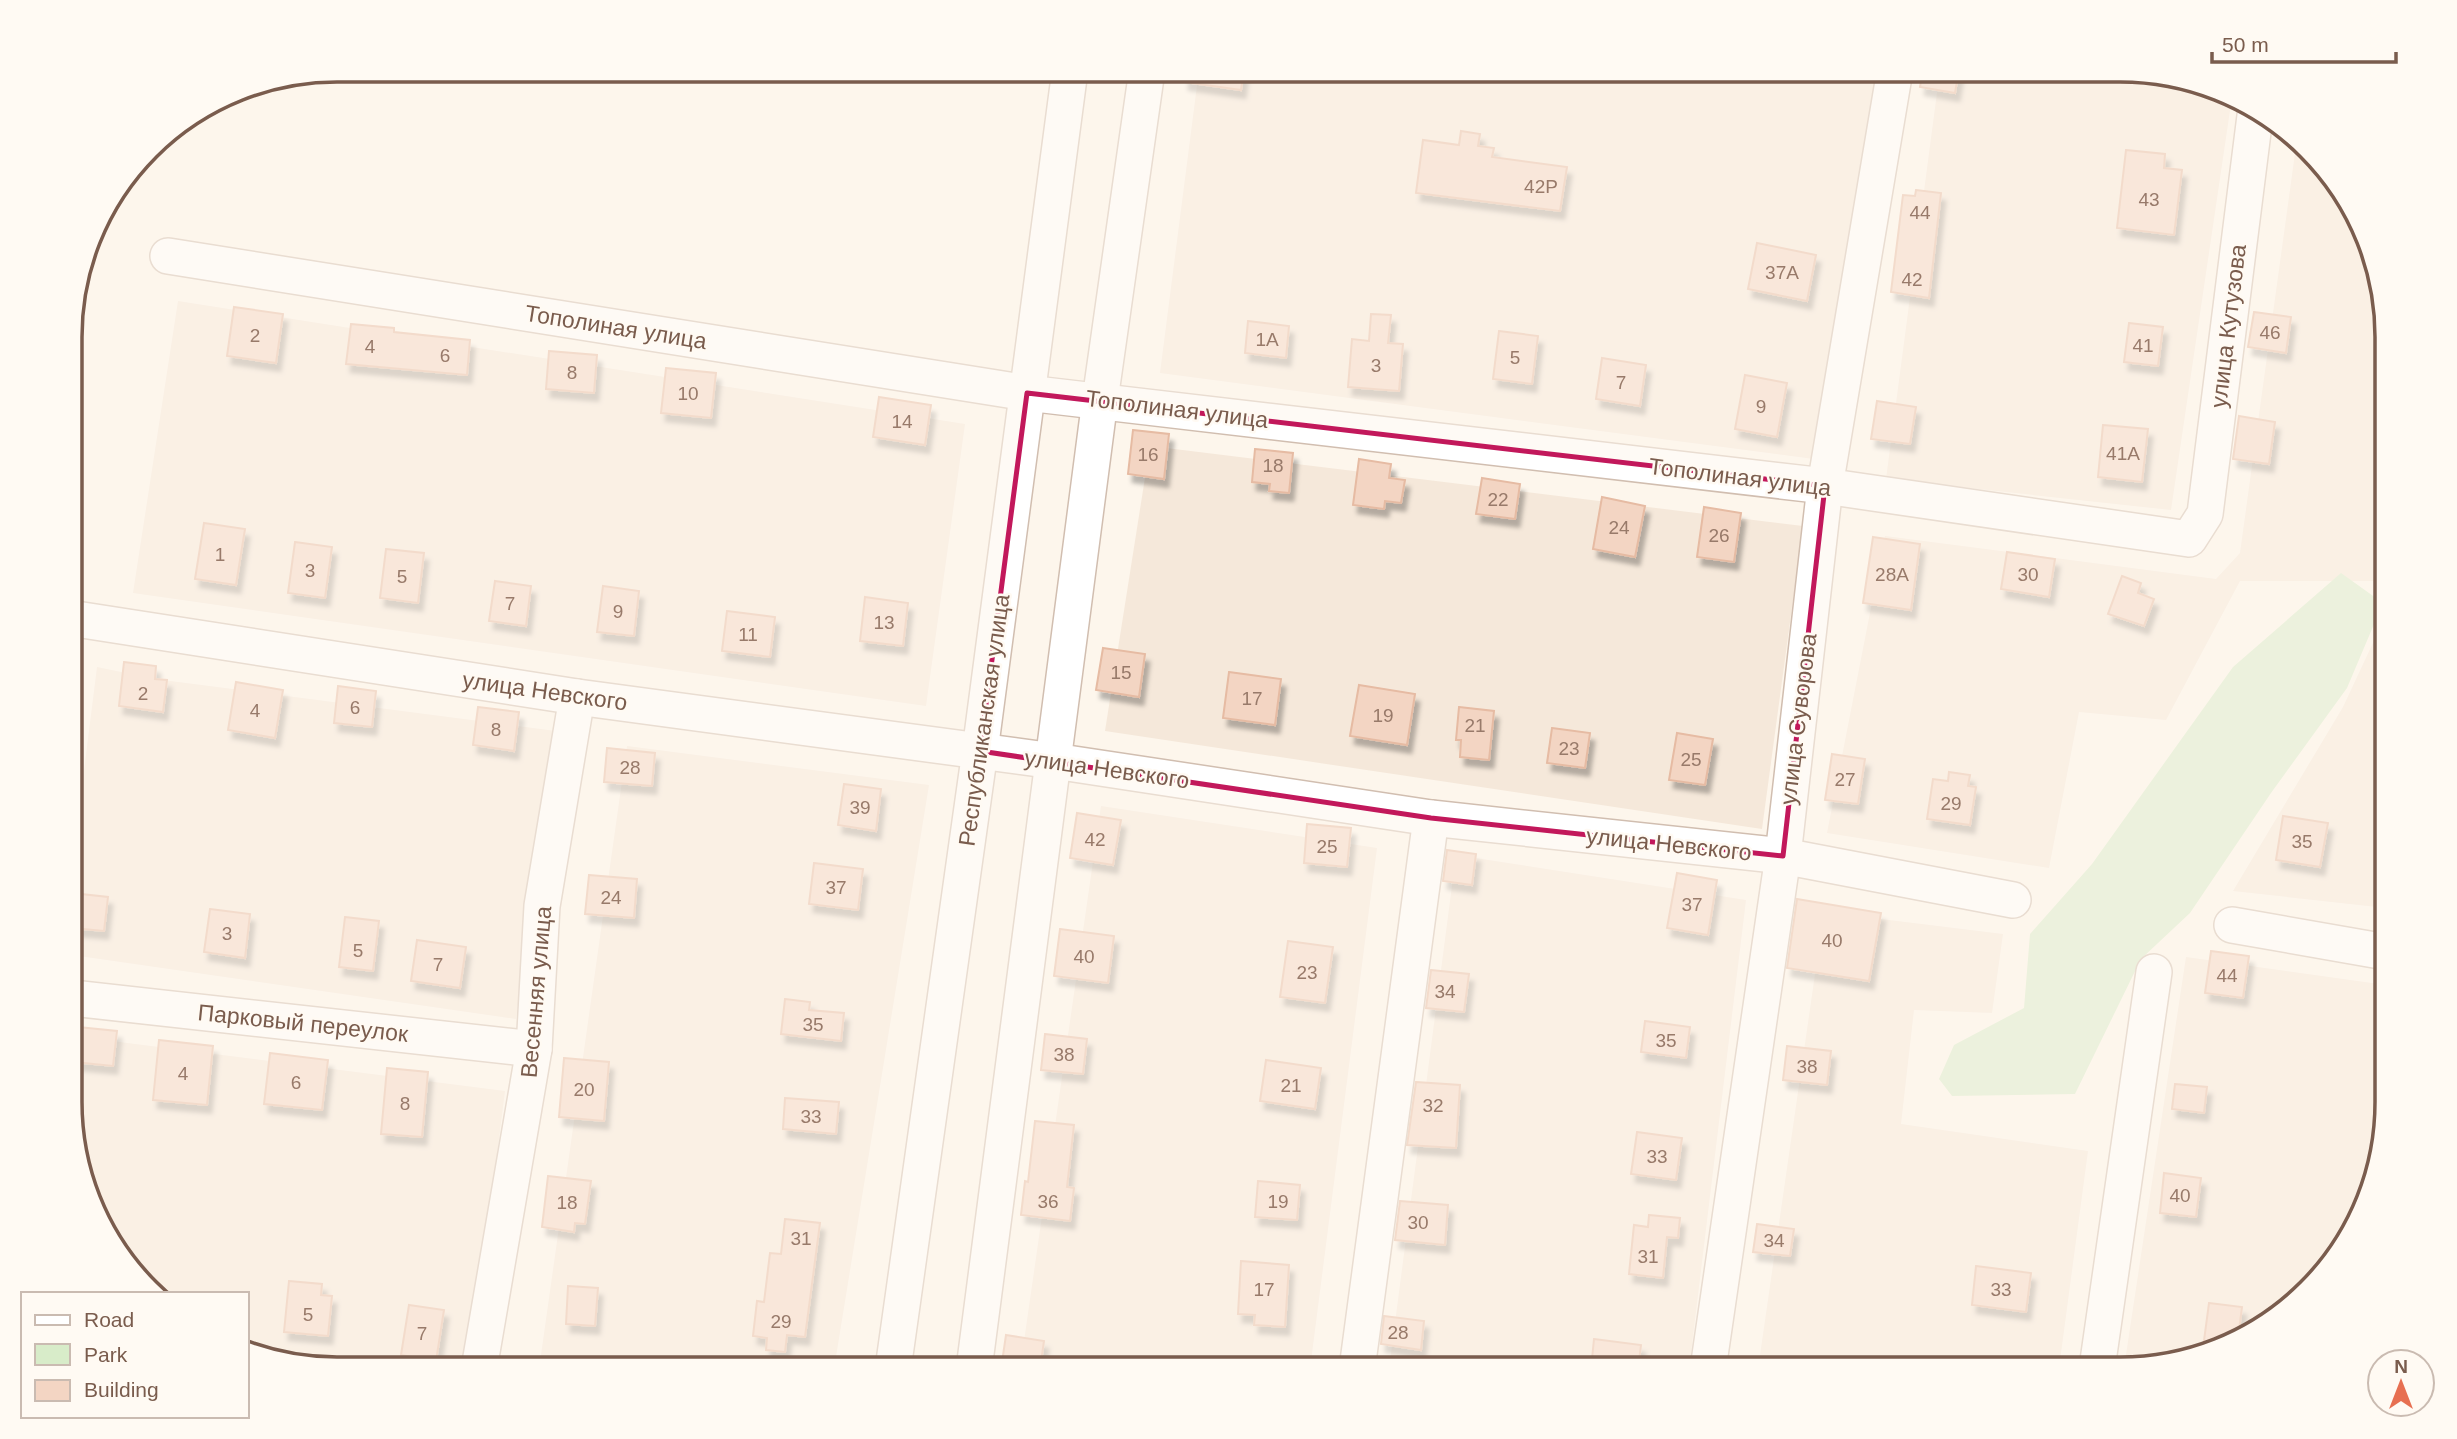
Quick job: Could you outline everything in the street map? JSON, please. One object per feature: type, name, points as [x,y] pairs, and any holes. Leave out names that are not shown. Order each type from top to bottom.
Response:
[{"type":"street","name":"Республиканская улица","points":[[895,1357],[980,751],[1068,82]]},
{"type":"street","points":[[976,1357],[1100,400],[1145,82]]},
{"type":"street","name":"улица Суворова","points":[[1710,1357],[1783,856],[1825,486],[1893,82]]},
{"type":"street","name":"улица Кутузова","points":[[2189,540],[2205,514],[2254,121]]},
{"type":"street","name":"Тополиная улица","points":[[168,256],[1027,393],[1825,486],[2189,540]]},
{"type":"street","name":"улица Невского","points":[[82,620],[577,697],[1055,761],[1431,818],[1783,856],[2013,900]]},
{"type":"street","name":"Весенняя улица","points":[[481,1357],[534,1049],[542,906],[577,697]]},
{"type":"street","points":[[1359,1357],[1431,818]]},
{"type":"street","points":[[2231,925],[2375,950]]},
{"type":"street","points":[[2099,1357],[2154,972]]},
{"type":"street","name":"Парковый переулок","points":[[82,999],[534,1049]]},
{"type":"highlighted area","points":[[1027,393],[1825,486],[1783,856],[1431,818],[980,751]]},
{"type":"shaded area","points":[[1197,82],[1876,82],[1829,461],[1160,373]]},
{"type":"shaded area","points":[[1938,82],[2153,84],[2186,91],[2230,108],[2171,510],[1886,479]]},
{"type":"shaded area","points":[[2295,153],[2322,182],[2341,210],[2361,255],[2370,287],[2375,337],[2375,581],[2240,581],[2166,720],[2079,712],[2049,868],[1827,833],[1885,536],[2216,579],[2240,553]]},
{"type":"shaded area","points":[[178,301],[965,424],[926,706],[133,593]]},
{"type":"shaded area","points":[[1150,446],[1803,526],[1762,829],[1105,731]]},
{"type":"shaded area","points":[[2375,639],[2375,907],[2233,891],[2343,707]]},
{"type":"shaded area","points":[[97,667],[155,679],[556,731],[516,1019],[82,956],[82,786]]},
{"type":"shaded area","points":[[627,746],[929,785],[836,1357],[541,1357]]},
{"type":"shaded area","points":[[1101,806],[1377,848],[1312,1357],[1022,1357]]},
{"type":"shaded area","points":[[1456,855],[1746,900],[1690,1357],[1391,1357]]},
{"type":"shaded area","points":[[1824,912],[2003,934],[1992,1013],[1914,1010],[1901,1124],[2088,1151],[2060,1357],[1760,1357]]},
{"type":"shaded area","points":[[2186,957],[2375,983],[2373,1135],[2361,1184],[2332,1243],[2300,1282],[2275,1304],[2247,1323],[2186,1348],[2153,1355],[2126,1357]]},
{"type":"shaded area","points":[[82,1037],[505,1091],[472,1357],[304,1355],[248,1340],[248,1292],[168,1292],[125,1243],[102,1199],[87,1152],[82,1102]]},
{"type":"green space","points":[[2341,573],[2375,597],[2375,622],[2347,688],[2271,793],[2190,913],[2141,959],[2075,1094],[1952,1096],[1939,1079],[1954,1045],[2024,1008],[2030,934],[2092,864],[2233,667]]},
{"type":"building","points":[[1184,82],[1242,82],[1241,90]]},
{"type":"building","points":[[1921,82],[1957,82],[1955,93],[1920,87]]},
{"type":"building","points":[[1461,131],[1480,134],[1478,146],[1494,148],[1492,157],[1567,167],[1560,211],[1416,193],[1423,140],[1459,145]]},
{"type":"building","points":[[2126,150],[2165,154],[2164,168],[2182,170],[2174,235],[2117,228]]},
{"type":"building","points":[[1916,190],[1941,193],[1929,298],[1891,292],[1903,195],[1915,196]]},
{"type":"building","points":[[1757,243],[1816,255],[1807,301],[1748,289]]},
{"type":"building","points":[[234,307],[283,314],[276,363],[227,356]]},
{"type":"building","points":[[2254,312],[2291,317],[2286,353],[2248,347]]},
{"type":"building","points":[[1371,314],[1391,315],[1388,343],[1403,344],[1399,391],[1348,387],[1352,339],[1369,341]]},
{"type":"building","points":[[1248,321],[1289,326],[1286,358],[1245,353]]},
{"type":"building","points":[[2129,323],[2163,327],[2158,366],[2124,362]]},
{"type":"building","points":[[351,324],[394,328],[394,332],[470,340],[467,375],[346,364]]},
{"type":"building","points":[[1499,331],[1538,336],[1532,384],[1493,379]]},
{"type":"building","points":[[549,351],[597,355],[594,393],[546,389]]},
{"type":"building","points":[[1602,358],[1646,365],[1640,406],[1596,399]]},
{"type":"building","points":[[666,368],[716,373],[711,418],[661,413]]},
{"type":"building","points":[[1745,375],[1787,383],[1777,437],[1735,429]]},
{"type":"building","points":[[879,397],[931,405],[925,445],[873,437]]},
{"type":"building","points":[[1877,401],[1916,407],[1910,444],[1871,439]]},
{"type":"building","points":[[2239,416],[2275,422],[2269,464],[2233,459]]},
{"type":"building","points":[[2103,425],[2148,429],[2142,482],[2098,477]]},
{"type":"building","points":[[1133,430],[1169,434],[1164,479],[1128,474]]},
{"type":"building","points":[[1255,449],[1293,453],[1289,493],[1269,491],[1270,484],[1252,482]]},
{"type":"building","points":[[1359,459],[1391,464],[1389,478],[1405,480],[1401,503],[1385,501],[1384,509],[1353,505]]},
{"type":"building","points":[[1482,478],[1520,484],[1515,519],[1476,514]]},
{"type":"building","points":[[1602,497],[1645,506],[1635,557],[1593,549]]},
{"type":"building","points":[[1704,507],[1741,513],[1734,562],[1697,557]]},
{"type":"building","points":[[204,523],[245,529],[236,585],[195,579]]},
{"type":"building","points":[[1873,537],[1920,544],[1911,610],[1863,603]]},
{"type":"building","points":[[295,542],[332,547],[325,598],[288,593]]},
{"type":"building","points":[[386,549],[424,553],[418,603],[380,598]]},
{"type":"building","points":[[2007,552],[2055,559],[2049,597],[2001,589]]},
{"type":"building","points":[[2122,576],[2141,583],[2138,593],[2154,599],[2144,626],[2108,614]]},
{"type":"building","points":[[495,581],[531,586],[526,626],[489,621]]},
{"type":"building","points":[[603,586],[639,591],[634,636],[597,632]]},
{"type":"building","points":[[865,597],[908,603],[903,646],[860,641]]},
{"type":"building","points":[[727,611],[775,617],[770,657],[722,651]]},
{"type":"building","points":[[1103,648],[1145,654],[1139,697],[1096,690]]},
{"type":"building","points":[[124,662],[156,666],[155,679],[167,680],[163,712],[119,706]]},
{"type":"building","points":[[1229,672],[1281,679],[1275,725],[1223,718]]},
{"type":"building","points":[[236,682],[283,690],[275,738],[228,730]]},
{"type":"building","points":[[1359,685],[1415,694],[1407,745],[1350,736]]},
{"type":"building","points":[[338,686],[376,691],[372,727],[334,723]]},
{"type":"building","points":[[478,707],[519,712],[514,751],[473,745]]},
{"type":"building","points":[[1459,707],[1494,711],[1489,760],[1460,757],[1461,740],[1456,740]]},
{"type":"building","points":[[1552,728],[1590,733],[1585,768],[1547,763]]},
{"type":"building","points":[[1677,733],[1713,739],[1705,785],[1669,780]]},
{"type":"building","points":[[607,748],[655,753],[652,786],[604,782]]},
{"type":"building","points":[[1832,754],[1865,759],[1858,804],[1825,800]]},
{"type":"building","points":[[1949,772],[1970,775],[1968,786],[1976,787],[1970,825],[1927,819],[1933,779],[1948,781]]},
{"type":"building","points":[[844,784],[881,789],[876,831],[838,825]]},
{"type":"building","points":[[1077,813],[1121,820],[1113,865],[1070,858]]},
{"type":"building","points":[[2283,816],[2328,823],[2320,867],[2276,860]]},
{"type":"building","points":[[1307,824],[1351,828],[1347,867],[1304,863]]},
{"type":"building","points":[[1447,850],[1476,854],[1472,885],[1443,881]]},
{"type":"building","points":[[814,863],[863,869],[858,910],[809,904]]},
{"type":"building","points":[[1677,873],[1717,880],[1708,935],[1667,928]]},
{"type":"building","points":[[589,875],[637,879],[634,918],[585,914]]},
{"type":"building","points":[[82,894],[108,897],[104,931],[82,929]]},
{"type":"building","points":[[1797,899],[1881,913],[1869,981],[1787,968]]},
{"type":"building","points":[[210,909],[250,914],[245,958],[204,952]]},
{"type":"building","points":[[345,917],[379,921],[373,971],[339,967]]},
{"type":"building","points":[[1060,929],[1114,936],[1108,983],[1054,976]]},
{"type":"building","points":[[417,940],[466,947],[460,988],[411,981]]},
{"type":"building","points":[[1288,941],[1333,947],[1325,1003],[1280,997]]},
{"type":"building","points":[[2211,951],[2249,956],[2243,998],[2205,993]]},
{"type":"building","points":[[1431,970],[1469,974],[1464,1012],[1426,1008]]},
{"type":"building","points":[[785,999],[810,1002],[809,1010],[844,1013],[841,1041],[781,1034]]},
{"type":"building","points":[[1645,1021],[1690,1027],[1686,1058],[1641,1052]]},
{"type":"building","points":[[82,1027],[117,1031],[113,1066],[82,1063]]},
{"type":"building","points":[[1045,1034],[1087,1039],[1083,1074],[1041,1070]]},
{"type":"building","points":[[159,1040],[213,1046],[207,1105],[153,1100]]},
{"type":"building","points":[[1787,1046],[1831,1051],[1827,1085],[1783,1080]]},
{"type":"building","points":[[270,1053],[328,1060],[322,1110],[264,1104]]},
{"type":"building","points":[[564,1058],[609,1062],[604,1121],[559,1117]]},
{"type":"building","points":[[1266,1060],[1321,1068],[1315,1109],[1260,1101]]},
{"type":"building","points":[[387,1068],[428,1072],[422,1137],[381,1134]]},
{"type":"building","points":[[1416,1082],[1460,1085],[1456,1148],[1407,1145]]},
{"type":"building","points":[[2175,1084],[2207,1087],[2204,1113],[2172,1109]]},
{"type":"building","points":[[785,1098],[839,1102],[836,1134],[783,1129]]},
{"type":"building","points":[[1035,1121],[1074,1125],[1067,1187],[1074,1188],[1070,1221],[1021,1215]]},
{"type":"building","points":[[1637,1132],[1682,1138],[1676,1180],[1631,1174]]},
{"type":"building","points":[[2164,1173],[2201,1178],[2196,1217],[2160,1213]]},
{"type":"building","points":[[548,1176],[591,1181],[585,1224],[575,1223],[574,1232],[542,1227]]},
{"type":"building","points":[[1258,1181],[1300,1185],[1297,1220],[1255,1217]]},
{"type":"building","points":[[1400,1201],[1448,1205],[1445,1245],[1395,1240]]},
{"type":"building","points":[[1649,1215],[1680,1218],[1678,1238],[1667,1237],[1663,1278],[1629,1274],[1634,1225],[1648,1227]]},
{"type":"building","points":[[785,1219],[820,1223],[805,1337],[787,1335],[785,1352],[766,1350],[767,1338],[753,1336],[757,1301],[764,1302],[770,1253],[781,1254]]},
{"type":"building","points":[[1757,1224],[1794,1229],[1790,1256],[1753,1252]]},
{"type":"building","points":[[1241,1261],[1289,1265],[1285,1327],[1254,1325],[1255,1315],[1238,1314]]},
{"type":"building","points":[[1976,1266],[2031,1273],[2026,1312],[1972,1305]]},
{"type":"building","points":[[289,1281],[322,1284],[321,1295],[332,1296],[328,1336],[284,1332]]},
{"type":"building","points":[[568,1286],[598,1288],[595,1326],[566,1324]]},
{"type":"building","points":[[2209,1303],[2242,1307],[2239,1327],[2204,1342]]},
{"type":"building","points":[[409,1305],[444,1310],[437,1357],[401,1355]]},
{"type":"building","points":[[1384,1316],[1424,1321],[1421,1350],[1381,1344]]},
{"type":"building","points":[[1006,1335],[1044,1341],[1042,1357],[1003,1357]]},
{"type":"building","points":[[1594,1339],[1641,1345],[1640,1357],[1592,1357]]}]
